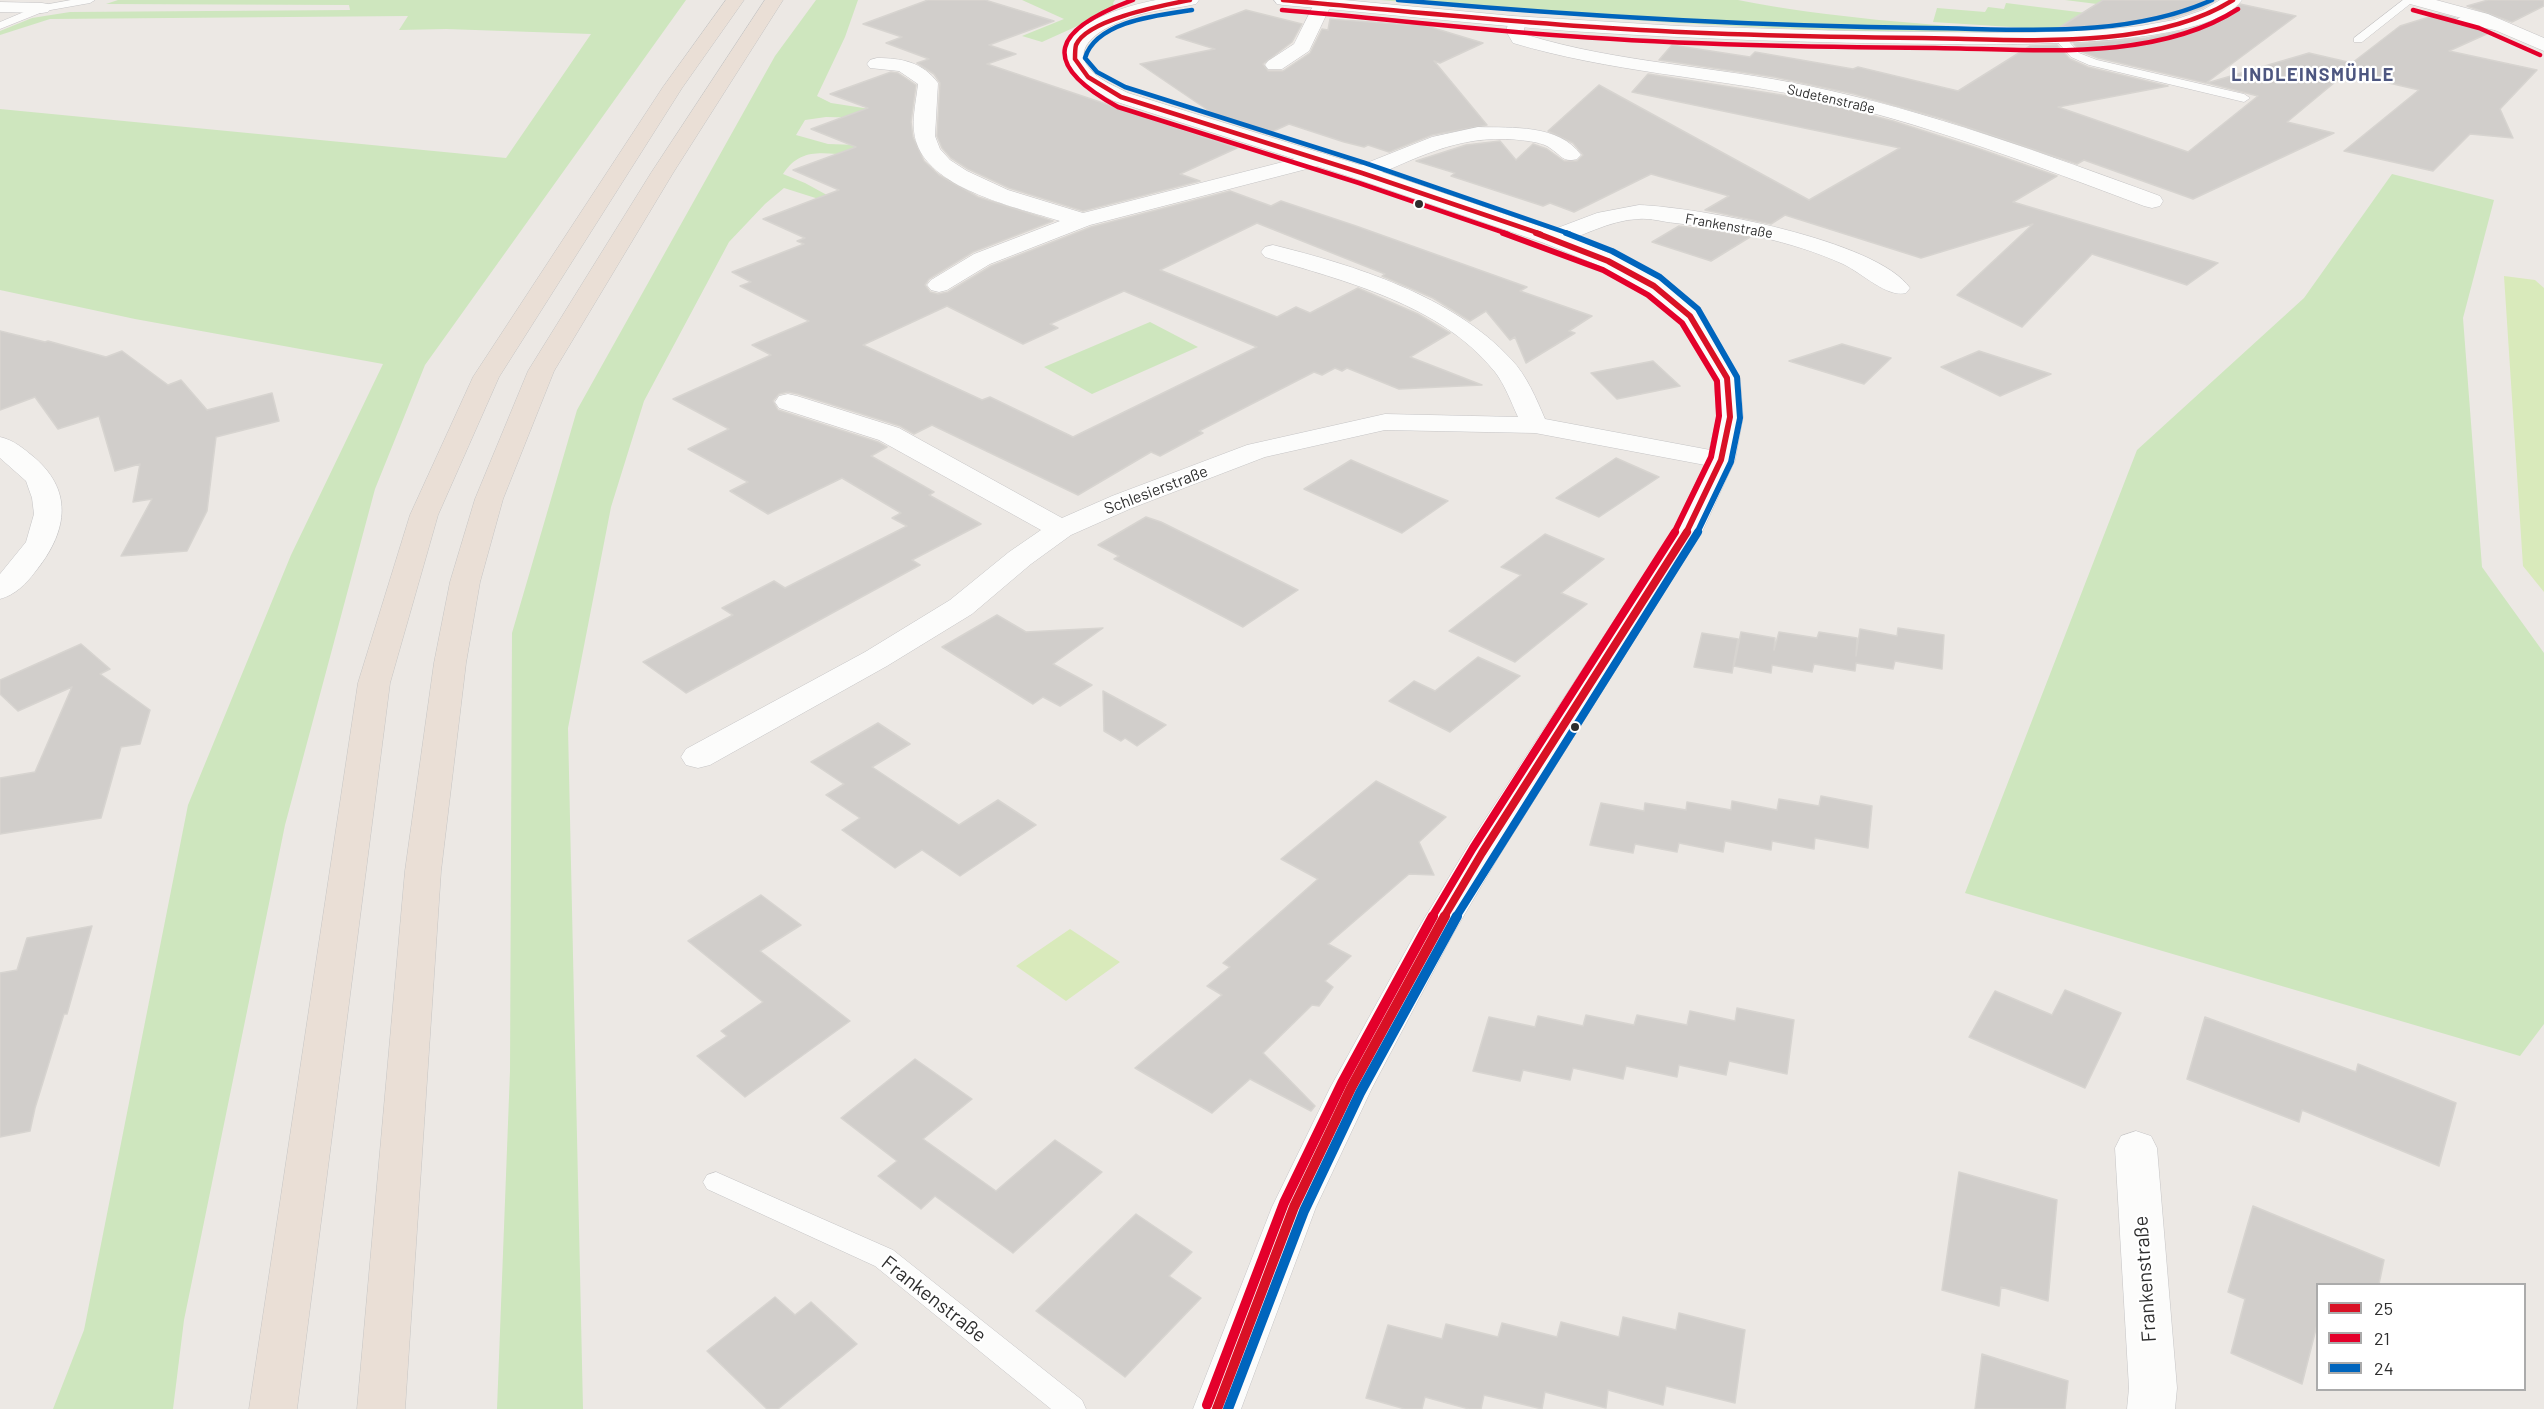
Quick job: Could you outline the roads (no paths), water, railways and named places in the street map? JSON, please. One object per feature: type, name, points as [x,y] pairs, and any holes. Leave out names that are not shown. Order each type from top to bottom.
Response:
[{"type":"highway","points":[[273,1409],[374,683],[424,515],[486,377],[674,87],[735,0]]},
{"type":"highway","points":[[381,1409],[423,871],[450,663],[465,582],[489,500],[541,371],[662,173],[774,0]]},
{"type":"street","points":[[1190,0],[1136,9],[1091,28],[1074,48],[1074,58],[1081,72],[1098,86],[1121,97],[1362,172],[1552,238],[1627,271],[1654,286],[1690,316],[1727,378],[1730,417],[1721,460],[1688,530],[1482,853],[1434,934],[1351,1088],[1294,1207],[1217,1409]]},
{"type":"street","points":[[1282,0],[1516,22],[1767,35],[2060,38],[2154,29],[2193,21],[2224,8],[2233,0]]},
{"type":"street","points":[[2416,0],[2440,10],[2482,18],[2544,45]]},
{"type":"street","points":[[1275,65],[1302,47],[1323,3]]},
{"type":"street","points":[[0,7],[42,8]]},
{"type":"street","name":"Sudetenstraße","points":[[1516,22],[1515,32],[1520,39],[1533,44],[1578,56],[1808,92],[1934,124],[2030,155],[2152,201]]},
{"type":"street","points":[[877,64],[896,64],[917,71],[928,83],[923,120],[930,151],[952,172],[981,187],[1082,220]]},
{"type":"street","points":[[1362,172],[1439,141],[1478,133],[1529,135],[1556,142],[1570,155]]},
{"type":"street","points":[[939,285],[982,259],[1082,220],[1318,159]]},
{"type":"street","name":"Frankenstraße","points":[[1552,238],[1591,222],[1639,212],[1713,221],[1783,235],[1886,277],[1898,288]]},
{"type":"street","points":[[1273,252],[1406,296],[1471,334],[1504,365],[1535,424]]},
{"type":"street","points":[[788,402],[889,434],[1061,529]]},
{"type":"street","name":"Schlesierstraße","points":[[698,757],[876,659],[961,607],[1020,558],[1061,529],[1122,502],[1257,452],[1385,422],[1535,424],[1721,460]]},
{"type":"street","points":[[0,445],[40,480],[49,508],[42,541],[24,569],[0,590]]},
{"type":"street","name":"Frankenstraße","points":[[2136,1148],[2153,1388],[2151,1409]]},
{"type":"lane","points":[[0,26],[42,8],[90,0]]},
{"type":"lane","points":[[2358,40],[2410,0]]},
{"type":"lane","points":[[2460,20],[2513,32]]},
{"type":"lane","points":[[2060,38],[2075,55],[2093,63],[2244,98]]},
{"type":"lane","name":"Frankenstraße","points":[[716,1182],[884,1258],[1072,1409]]},
{"type":"district","name":"LINDLEINSMÜHLE","points":[[2313,75]]}]
